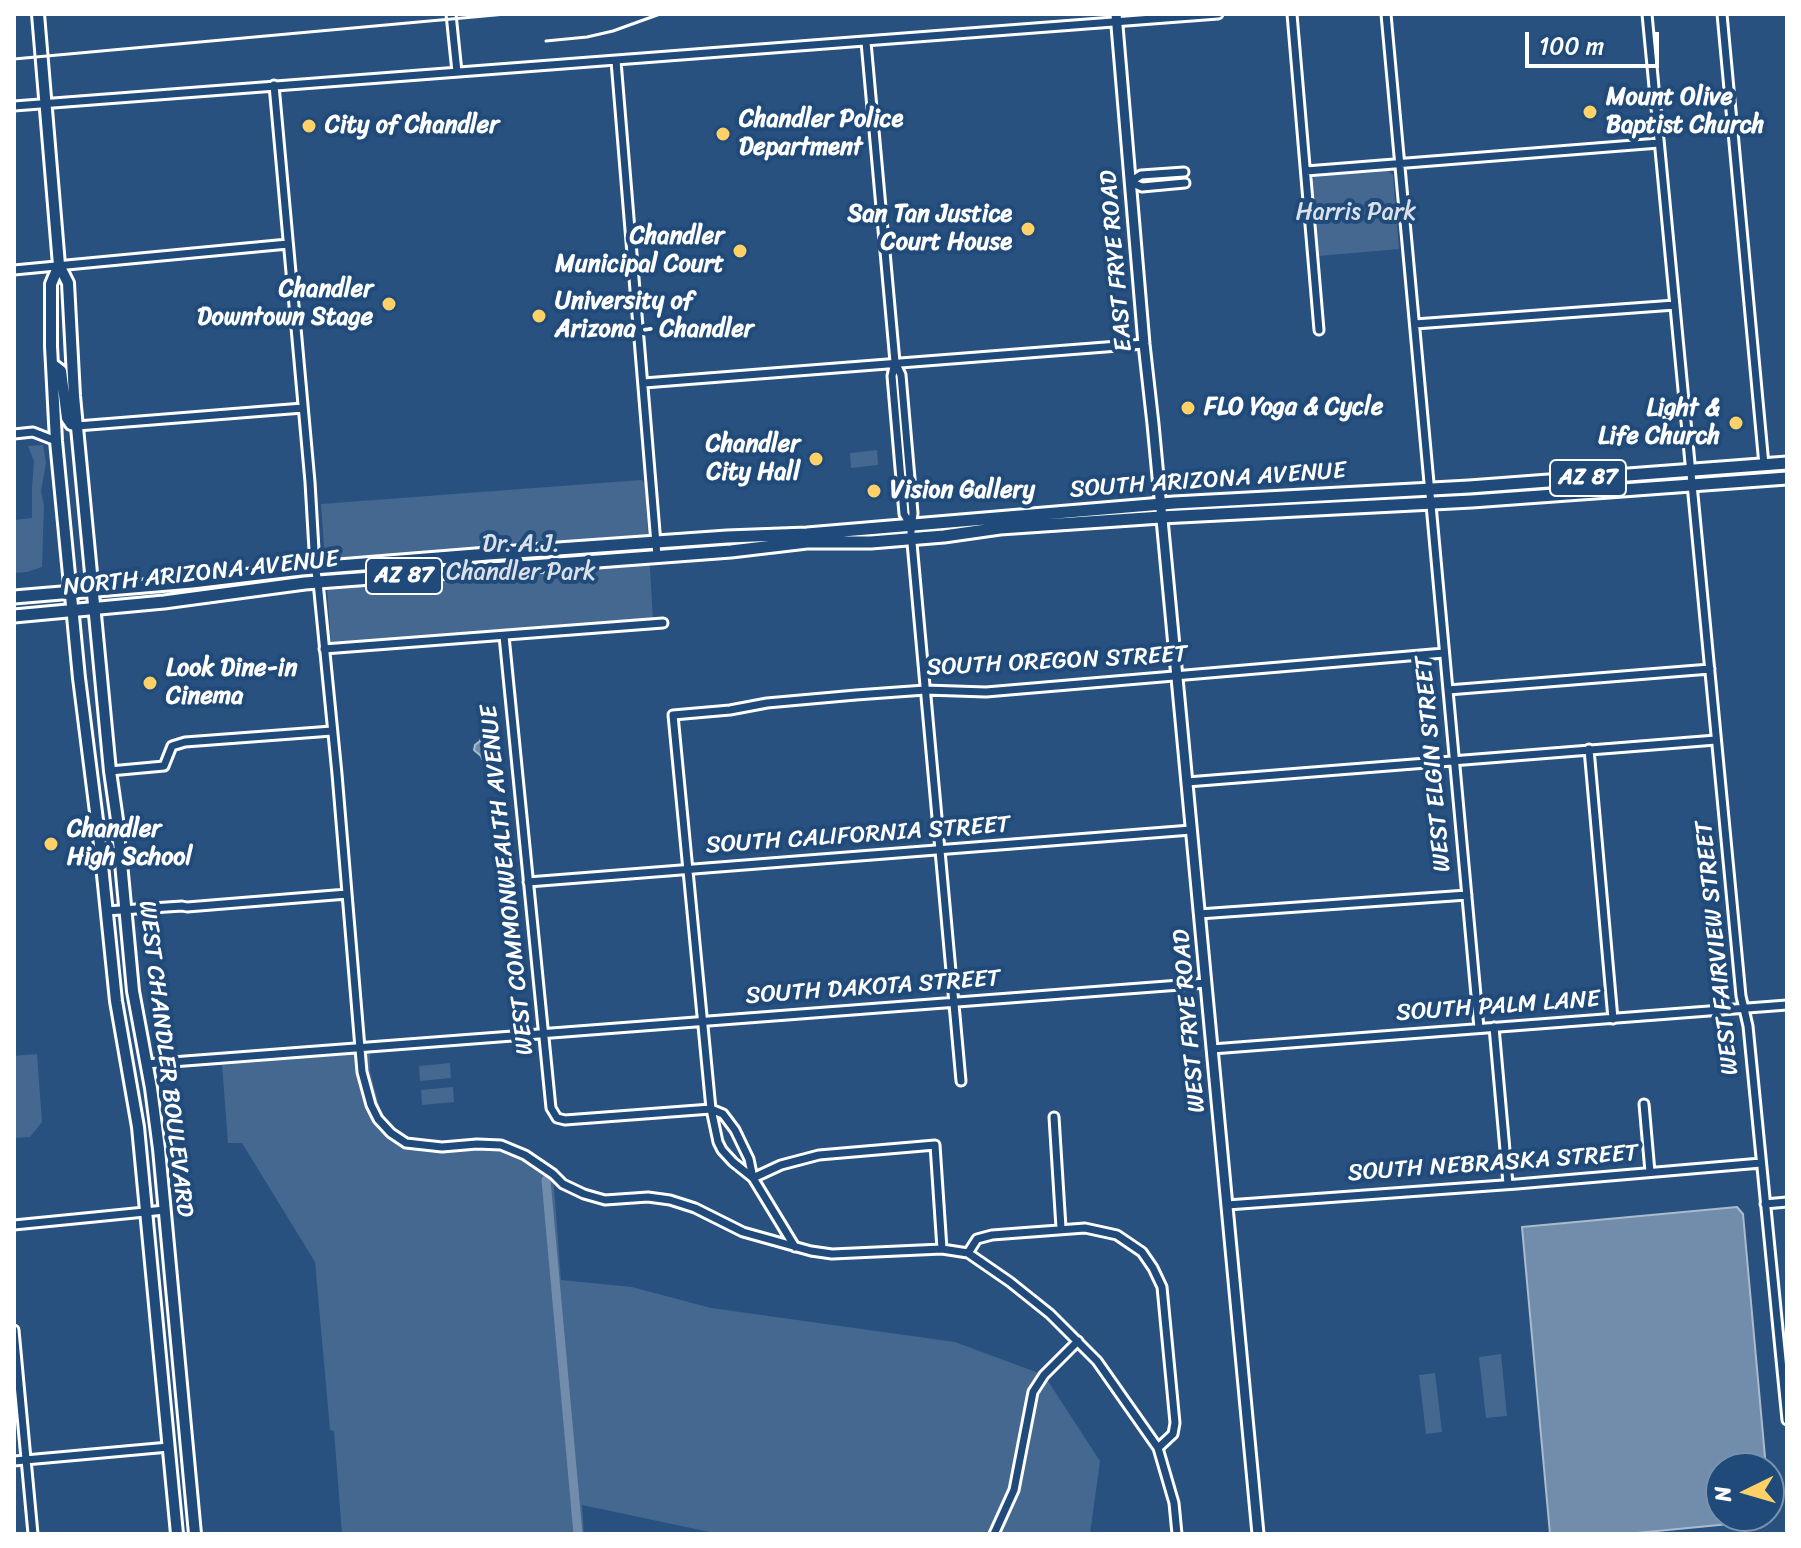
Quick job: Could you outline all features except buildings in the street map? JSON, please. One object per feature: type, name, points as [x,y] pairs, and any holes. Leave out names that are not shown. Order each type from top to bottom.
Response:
[{"type":"main road","points":[[38,14],[59,265],[68,283],[77,426],[67,418],[61,371],[52,364]]},
{"type":"main road","name":"WEST CHANDLER BOULEVARD","points":[[59,265],[51,284],[52,364],[70,592],[116,1001],[138,1127],[177,1534]]},
{"type":"main road","name":"WEST CHANDLER BOULEVARD","points":[[77,426],[133,991],[153,1102],[165,1210],[195,1534]]},
{"type":"main road","name":"SOUTH ARIZONA AVENUE","points":[[1161,510],[1241,513],[1787,463]]},
{"type":"main road","name":"SOUTH ARIZONA AVENUE","points":[[489,570],[807,542],[855,543],[944,523],[1000,524],[1161,510],[1206,501],[1430,496],[1787,478]]},
{"type":"main road","points":[[1240,500],[1241,513]]},
{"type":"main road","points":[[1206,501],[1207,514]]},
{"type":"main road","points":[[944,523],[944,536]]},
{"type":"main road","name":"SOUTH ARIZONA AVENUE","points":[[488,554],[756,537],[911,532],[944,536],[1000,524]]},
{"type":"main road","name":"NORTH ARIZONA AVENUE","points":[[14,597],[192,582],[315,567],[488,554]]},
{"type":"main road","name":"NORTH ARIZONA AVENUE","points":[[14,616],[164,602],[318,582],[489,570]]},
{"type":"street","points":[[451,14],[457,72]]},
{"type":"street","points":[[14,106],[866,42],[1116,18],[1218,14]]},
{"type":"street","points":[[1292,14],[1319,330]]},
{"type":"street","name":"WEST ELGIN STREET","points":[[1386,14],[1479,1028]]},
{"type":"street","name":"WEST FAIRVIEW STREET","points":[[1647,14],[1716,740],[1787,1420]]},
{"type":"street","points":[[1722,14],[1764,465]]},
{"type":"street","name":"EAST FRYE ROAD","points":[[1116,18],[1161,510]]},
{"type":"street","points":[[866,42],[895,362],[901,375],[913,513],[911,532],[961,1081]]},
{"type":"street","points":[[616,61],[657,556]]},
{"type":"street","points":[[274,85],[362,1072],[371,1105],[386,1128],[406,1143],[442,1147],[501,1145],[525,1155],[563,1184],[605,1200],[648,1197],[670,1200],[695,1208],[743,1232],[832,1254],[942,1249],[968,1253],[1050,1314],[1097,1361],[1158,1448],[1174,1503],[1177,1534]]},
{"type":"street","points":[[1306,171],[1659,143]]},
{"type":"street","points":[[1130,182],[1141,175],[1184,172]]},
{"type":"street","points":[[1130,182],[1142,187],[1185,183]]},
{"type":"street","points":[[14,270],[288,244]]},
{"type":"street","points":[[1415,324],[1675,305]]},
{"type":"street","points":[[644,383],[1144,344]]},
{"type":"street","points":[[77,426],[303,408]]},
{"type":"street","points":[[14,434],[33,432],[56,441]]},
{"type":"street","name":"WEST FRYE ROAD","points":[[1161,510],[1258,1534]]},
{"type":"street","points":[[324,649],[663,623]]},
{"type":"street","name":"WEST COMMONWEALTH AVENUE","points":[[504,636],[551,1108],[557,1118],[565,1120],[711,1109]]},
{"type":"street","name":"SOUTH OREGON STREET","points":[[688,869],[673,715],[767,703],[925,690],[986,692],[1444,653]]},
{"type":"street","points":[[1448,690],[1710,669]]},
{"type":"street","points":[[110,771],[164,766],[172,746],[185,742],[332,731]]},
{"type":"street","points":[[1187,782],[1716,740]]},
{"type":"street","points":[[1589,749],[1613,1019]]},
{"type":"street","name":"SOUTH CALIFORNIA STREET","points":[[528,882],[1191,830]]},
{"type":"street","points":[[688,869],[711,1109],[718,1142],[722,1150],[753,1178],[795,1247]]},
{"type":"street","points":[[106,911],[347,894]]},
{"type":"street","points":[[1199,914],[1467,895]]},
{"type":"street","name":"SOUTH DAKOTA STREET","points":[[146,1064],[1206,983]]},
{"type":"street","name":"SOUTH PALM LANE","points":[[1212,1049],[1787,1005]]},
{"type":"street","points":[[1494,1027],[1508,1184]]},
{"type":"street","points":[[1644,1104],[1650,1172]]},
{"type":"street","points":[[711,1109],[723,1114],[735,1130],[749,1159],[753,1178]]},
{"type":"street","points":[[1054,1117],[1061,1228]]},
{"type":"street","points":[[753,1178],[781,1165],[819,1155],[935,1145],[942,1249]]},
{"type":"street","name":"SOUTH NEBRASKA STREET","points":[[1227,1205],[1761,1163]]},
{"type":"street","points":[[1765,1204],[1787,1202]]},
{"type":"street","points":[[14,1225],[165,1210]]},
{"type":"street","points":[[968,1253],[977,1239],[1061,1228],[1085,1228],[1117,1235],[1142,1252],[1162,1287],[1175,1423],[1173,1434],[1158,1448]]},
{"type":"street","points":[[14,1330],[33,1534]]},
{"type":"street","points":[[994,1534],[1014,1490],[1033,1392],[1044,1375],[1078,1341]]},
{"type":"street","points":[[14,1461],[169,1447]]},
{"type":"green space","name":"Harris Park","points":[[1388,171],[1393,175],[1399,249],[1319,256],[1314,177]]},
{"type":"green space","points":[[43,445],[46,463],[41,491],[44,506],[42,567],[14,573],[14,520],[32,518],[34,461],[28,446]]},
{"type":"green space","points":[[877,450],[878,465],[851,468],[850,453]]},
{"type":"green space","name":"Dr. A.J. Chandler Park","points":[[641,480],[645,483],[653,620],[331,644],[321,504]]},
{"type":"green space","points":[[370,1053],[370,1071],[381,1113],[391,1133],[421,1146],[501,1145],[553,1174],[561,1280],[632,1287],[711,1308],[955,1342],[1044,1375],[1100,1461],[1090,1534],[719,1534],[582,1505],[584,1534],[342,1534],[315,1262],[242,1143],[228,1143],[222,1065]]},
{"type":"green space","points":[[37,1054],[42,1122],[30,1137],[14,1138],[14,1056]]},
{"type":"green space","points":[[450,1063],[451,1078],[420,1081],[419,1066]]},
{"type":"green space","points":[[453,1087],[454,1102],[422,1105],[421,1090]]},
{"type":"green space","points":[[1501,1354],[1507,1416],[1486,1418],[1479,1357]]},
{"type":"green space","points":[[1435,1373],[1442,1432],[1426,1434],[1419,1375]]},
{"type":"shaded area","points":[[487,730],[493,730],[494,741],[488,748],[495,753],[496,765],[485,762],[474,750]]},
{"type":"shaded area","points":[[1737,1207],[1743,1214],[1765,1452],[1705,1452],[1705,1526],[1626,1534],[1550,1534],[1522,1227]]},
{"type":"waterway","points":[[546,1180],[578,1534]]},
{"type":"railway","points":[[14,59],[506,14]]},
{"type":"railway","points":[[546,41],[613,31],[660,14]]},
{"type":"place","name":"Mount Olive Baptist Church","points":[[1590,112]]},
{"type":"place","name":"City of Chandler","points":[[309,126]]},
{"type":"place","name":"Chandler Police Department","points":[[723,134]]},
{"type":"place","name":"San Tan Justice Court House","points":[[1028,229]]},
{"type":"place","name":"Chandler Municipal Court","points":[[740,251]]},
{"type":"place","name":"Chandler Downtown Stage","points":[[389,304]]},
{"type":"place","name":"University of Arizona - Chandler","points":[[539,316]]},
{"type":"place","name":"FLO Yoga & Cycle","points":[[1188,408]]},
{"type":"place","name":"Light & Life Church","points":[[1736,423]]},
{"type":"place","name":"Chandler City Hall","points":[[816,459]]},
{"type":"place","name":"Vision Gallery","points":[[874,491]]},
{"type":"place","name":"Look Dine-in Cinema","points":[[150,683]]},
{"type":"place","name":"Chandler High School","points":[[51,844]]}]
